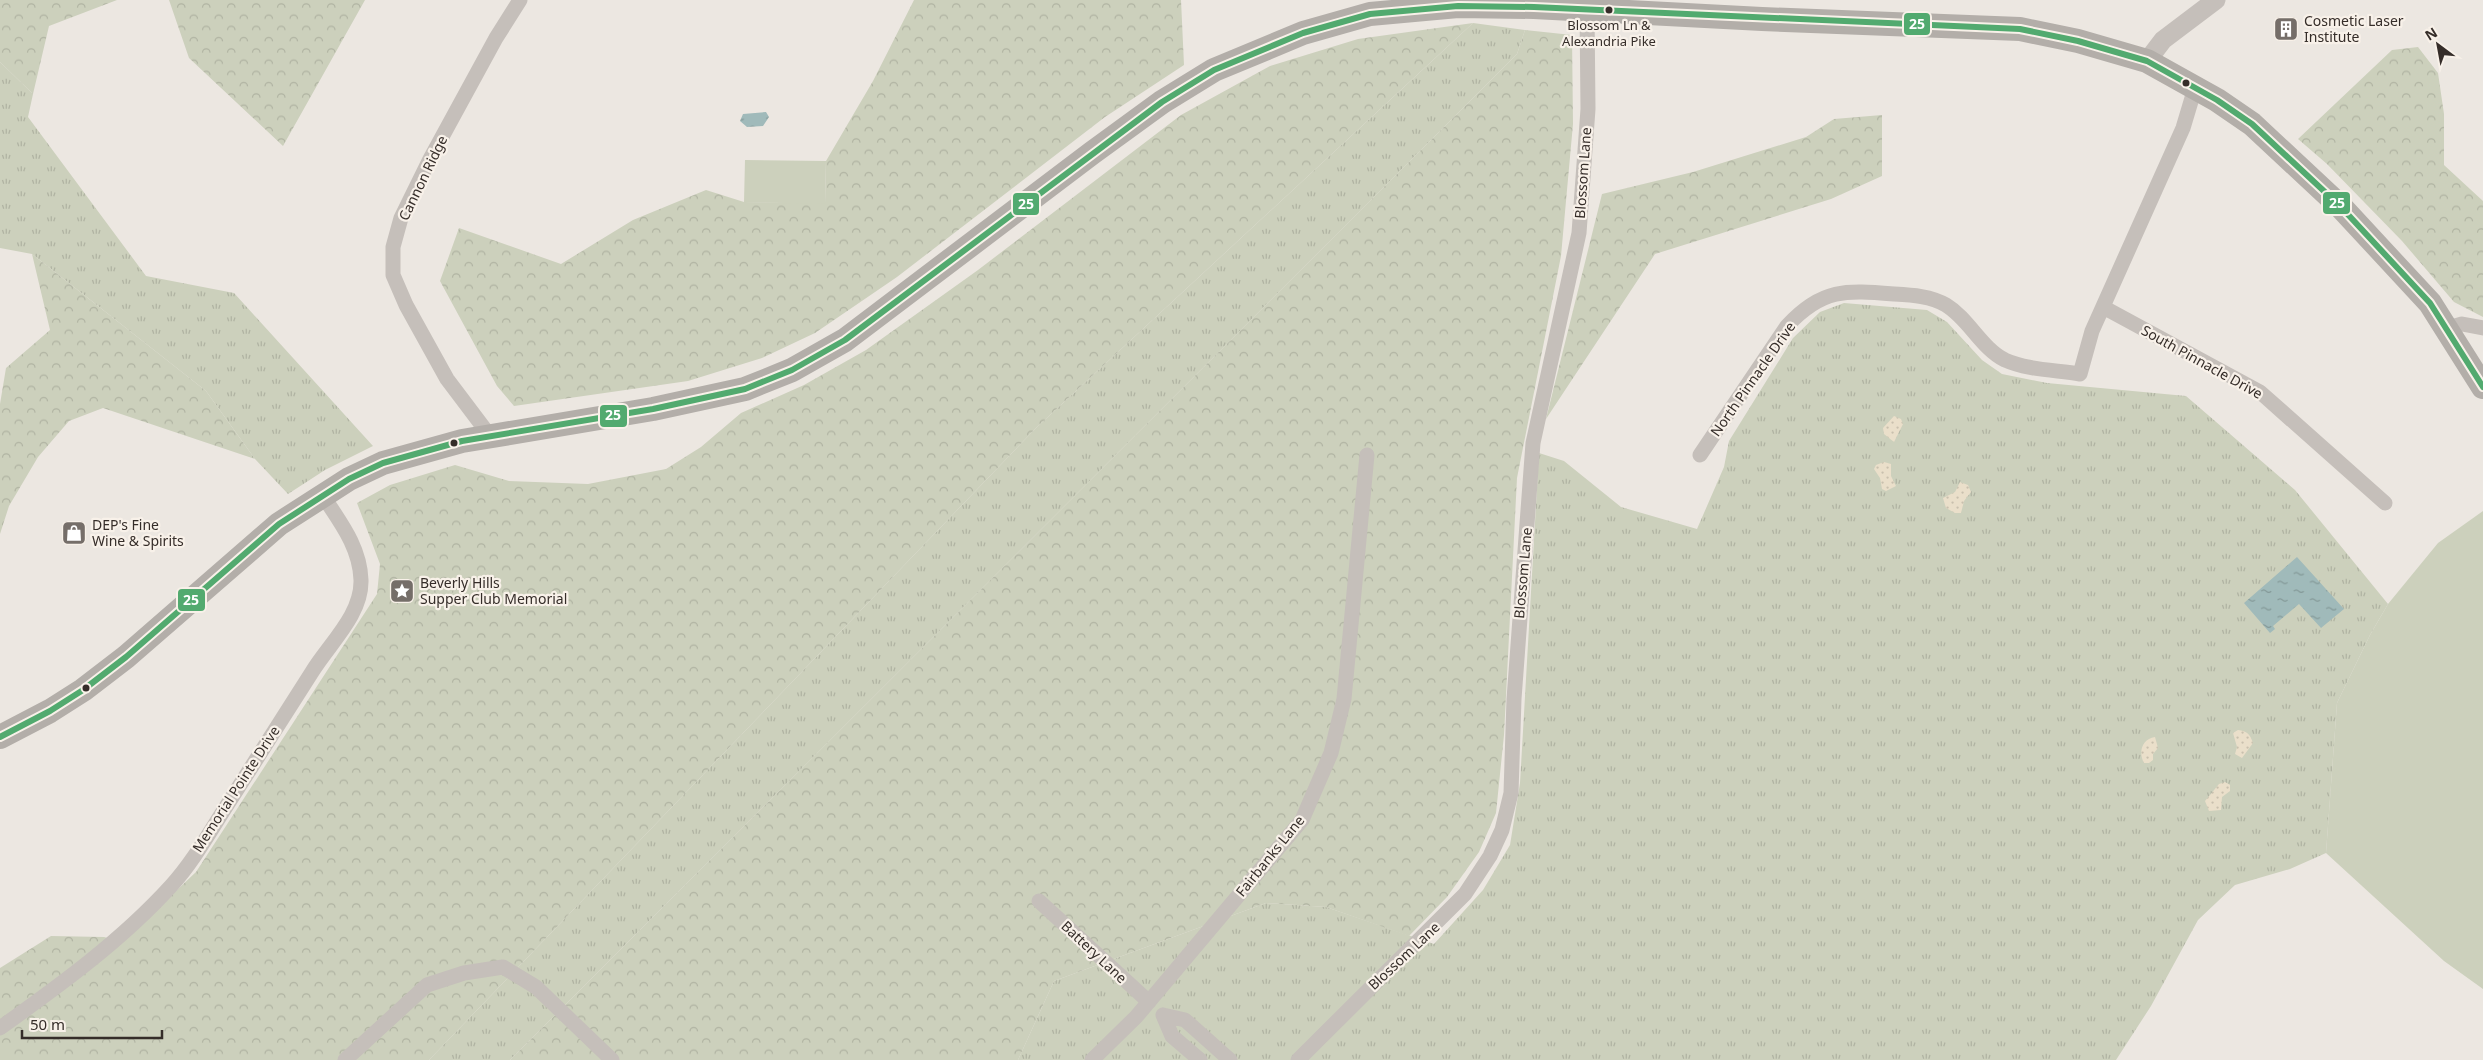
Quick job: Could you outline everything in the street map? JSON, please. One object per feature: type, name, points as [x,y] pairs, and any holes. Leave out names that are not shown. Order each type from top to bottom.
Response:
[{"type":"main road","points":[[0,736],[50,711],[83,690],[126,657],[279,524],[349,479],[383,463],[462,441],[653,409],[745,389],[792,370],[845,340],[1162,102],[1214,70],[1294,36],[1370,14],[1458,6],[1534,6],[1586,10],[2020,29],[2078,41],[2147,61],[2217,100],[2252,124],[2341,207],[2430,303],[2448,328],[2483,387]]},
{"type":"street","name":"Cannon Ridge","points":[[490,436],[447,378],[406,305],[393,275],[393,247],[401,218],[430,159],[496,38],[520,0]]},
{"type":"street","points":[[2147,61],[2163,40],[2216,0]]},
{"type":"street","name":"Blossom Lane","points":[[1298,1060],[1465,894],[1490,856],[1502,830],[1511,793],[1517,642],[1533,443],[1579,233],[1588,109],[1586,10]]},
{"type":"street","points":[[2103,307],[2140,220],[2183,128],[2194,88]]},
{"type":"street","name":"North Pinnacle Drive","points":[[1700,455],[1787,326],[1802,310],[1835,293],[1854,290],[1920,296],[1934,300],[1947,306],[1993,352],[2005,359],[2021,365],[2080,374],[2092,331],[2103,307]]},
{"type":"street","name":"South Pinnacle Drive","points":[[2103,307],[2260,392],[2385,503]]},
{"type":"street","points":[[2448,328],[2462,324],[2483,328]]},
{"type":"street","name":"Fairbanks Lane","points":[[1092,1060],[1149,1002],[1302,820],[1331,753],[1344,699],[1366,455]]},
{"type":"street","name":"Memorial Pointe Drive","points":[[0,1028],[59,986],[121,935],[171,886],[220,816],[314,669],[340,634],[357,600],[361,580],[354,545],[323,496]]},
{"type":"street","name":"Battery Lane","points":[[1039,901],[1149,1002]]},
{"type":"street","points":[[345,1060],[426,985],[464,973],[503,967],[536,987],[612,1060]]},
{"type":"street","points":[[1200,1060],[1172,1036],[1163,1016],[1185,1020],[1230,1060]]},
{"type":"green space","points":[[0,0],[117,0],[49,26],[33,94],[0,62]]},
{"type":"green space","points":[[169,0],[365,0],[283,146],[189,58]]},
{"type":"green space","points":[[914,0],[1181,0],[1184,65],[1105,117],[897,277],[815,333],[762,358],[688,381],[514,406],[497,386],[440,281],[459,228],[561,264],[633,220],[706,190],[744,202],[825,203],[826,161],[873,81]]},
{"type":"green space","points":[[1473,23],[1525,30],[1517,54],[510,1060],[429,1060],[1036,428]]},
{"type":"green space","points":[[1473,23],[1036,428],[429,1060],[0,1060],[0,968],[51,936],[104,937],[122,942],[196,872],[377,594],[380,564],[357,503],[390,485],[455,465],[509,481],[588,484],[666,469],[701,447],[741,413],[804,385],[866,350],[978,270],[1181,115],[1270,66],[1358,39]]},
{"type":"green space","points":[[1525,30],[1572,35],[1573,124],[1561,256],[1517,478],[1504,735],[1496,813],[1479,852],[1447,897],[1409,936],[1326,907],[1266,903],[1054,981],[1018,1060],[510,1060],[1517,54]]},
{"type":"green space","points":[[2418,47],[2438,73],[2444,114],[2444,165],[2483,201],[2483,317],[2454,302],[2402,241],[2327,164],[2298,139],[2392,50]]},
{"type":"green space","points":[[0,62],[33,94],[28,117],[146,276],[234,293],[373,446],[325,470],[288,494],[255,459],[206,391],[32,254],[0,248]]},
{"type":"green space","points":[[1882,115],[1882,176],[1831,199],[1655,254],[1546,419],[1602,194],[1693,172],[1806,137],[1834,119]]},
{"type":"green space","points":[[745,160],[826,161],[825,204],[744,202]]},
{"type":"green space","points":[[32,254],[206,391],[255,459],[103,408],[69,421],[38,457],[9,506],[0,534],[0,404],[6,368],[50,330]]},
{"type":"green space","points":[[1844,303],[1927,310],[1947,322],[1982,360],[2002,374],[2047,383],[2186,396],[2295,490],[2388,604],[2370,635],[2337,703],[2326,853],[2290,869],[2235,885],[2198,920],[2151,1006],[2116,1060],[1018,1060],[1054,981],[1266,903],[1326,907],[1434,944],[1483,890],[1510,845],[1520,783],[1539,453],[1564,461],[1621,507],[1697,529],[1724,467],[1729,441],[1793,338],[1820,312]]},
{"type":"green space","points":[[2483,511],[2483,989],[2444,961],[2326,853],[2337,703],[2370,635],[2388,604],[2438,543]]},
{"type":"sand","points":[[1894,416],[1901,419],[1903,424],[1894,442],[1884,434],[1883,428]]},
{"type":"sand","points":[[1884,462],[1891,464],[1891,476],[1896,486],[1886,491],[1882,489],[1880,478],[1874,469],[1876,465]]},
{"type":"sand","points":[[1960,482],[1968,485],[1971,492],[1964,501],[1961,513],[1955,513],[1946,508],[1943,498],[1955,492]]},
{"type":"sand","points":[[2238,730],[2248,734],[2253,743],[2242,758],[2235,754],[2237,747],[2233,733]]},
{"type":"sand","points":[[2155,737],[2158,748],[2153,754],[2153,760],[2149,763],[2144,763],[2141,755],[2142,747],[2147,740]]},
{"type":"sand","points":[[2225,782],[2230,785],[2230,791],[2222,797],[2221,810],[2209,811],[2205,801],[2219,784]]},
{"type":"water","points":[[766,112],[769,117],[763,126],[747,127],[740,121],[743,114]]},
{"type":"water","points":[[2297,557],[2344,609],[2321,628],[2299,604],[2273,626],[2275,629],[2270,633],[2244,603]]},
{"type":"transit line","name":"25","points":[[0,737],[50,711],[83,690],[126,657],[279,524],[349,479],[383,463],[462,441],[653,409],[745,389],[792,370],[845,340],[1162,102],[1214,70],[1303,33],[1370,14],[1458,6],[1534,7],[2020,29],[2078,41],[2147,61],[2217,100],[2252,124],[2341,207],[2430,303],[2483,387]]},
{"type":"place","name":"Blossom Ln & Alexandria Pike","points":[[1609,10]]},
{"type":"place","name":"Cosmetic Laser Institute","points":[[2286,29]]},
{"type":"place","name":"DEP's Fine Wine & Spirits","points":[[74,533]]},
{"type":"place","name":"Beverly Hills Supper Club Memorial","points":[[402,591]]}]
